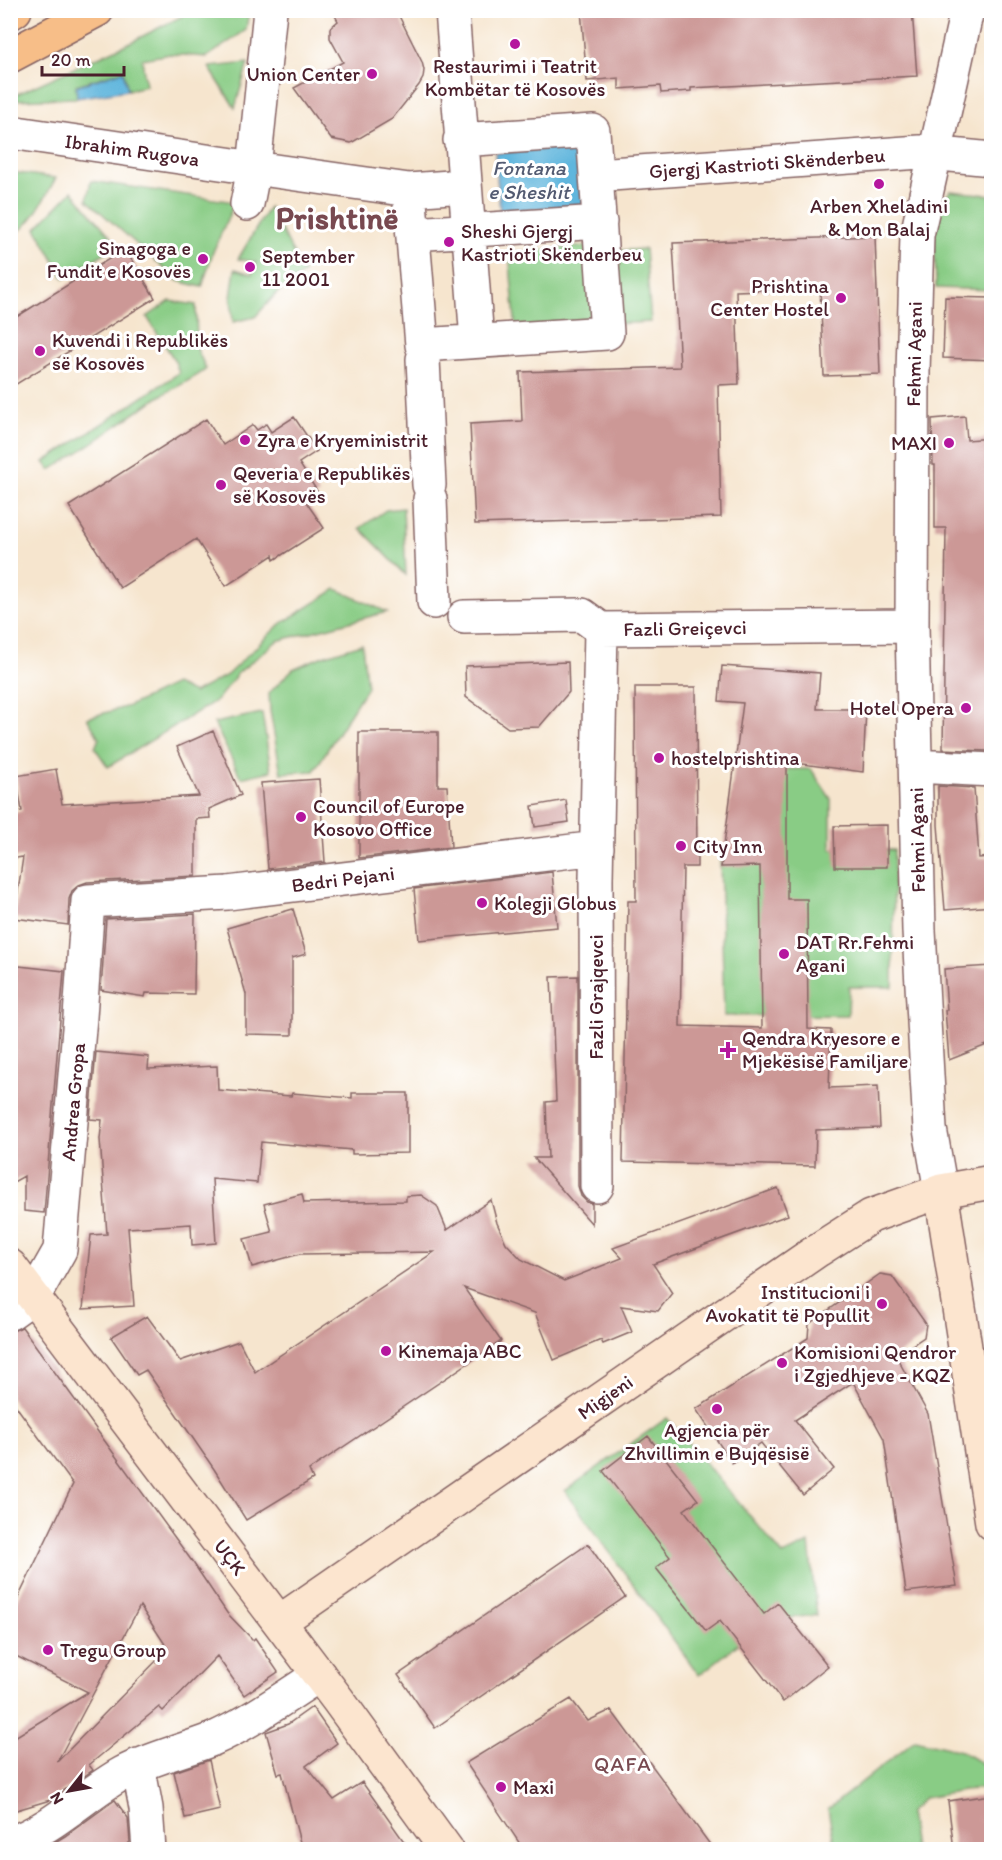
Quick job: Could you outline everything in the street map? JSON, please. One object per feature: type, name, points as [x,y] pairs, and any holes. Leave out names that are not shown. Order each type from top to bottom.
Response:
[{"type":"main road","points":[[10,13],[15,10]]},
{"type":"main road","points":[[10,56],[97,10]]},
{"type":"main road","name":"Migjeni","points":[[279,1622],[818,1250],[871,1216],[941,1191],[992,1182]]},
{"type":"main road","name":"Fehmi Agani","points":[[941,1191],[992,1523]]},
{"type":"main road","name":"UÇK","points":[[10,1266],[22,1305],[279,1622],[447,1850]]},
{"type":"street","points":[[247,204],[254,168],[270,10]]},
{"type":"street","points":[[452,10],[460,140],[477,341]]},
{"type":"street","name":"Fehmi Agani","points":[[941,1191],[930,1129],[919,931],[912,626],[912,432],[917,235],[967,10]]},
{"type":"street","points":[[409,190],[422,345],[607,333],[593,131],[460,140]]},
{"type":"street","name":"Ibrahim Rugova","points":[[10,132],[254,168]]},
{"type":"street","name":"Gjergj Kastrioti Skënderbeu","points":[[597,176],[920,152],[992,159]]},
{"type":"street","points":[[254,168],[409,190],[464,186]]},
{"type":"street","points":[[413,234],[600,222]]},
{"type":"street","points":[[423,359],[434,602]]},
{"type":"street","name":"Fazli Greiçevci","points":[[464,617],[582,615],[601,629],[912,626]]},
{"type":"street","name":"Fazli Grajqevci","points":[[597,1186],[597,848],[601,629]]},
{"type":"street","points":[[915,766],[992,770]]},
{"type":"street","name":"Bedri Pejani","points":[[88,901],[228,893],[597,848]]},
{"type":"street","name":"Andrea Gropa","points":[[22,1305],[60,1250],[88,901]]},
{"type":"street","points":[[10,1843],[42,1829],[108,1782],[138,1765],[214,1738],[253,1717],[319,1675]]},
{"type":"street","points":[[138,1765],[146,1808],[149,1850]]},
{"type":"green space","points":[[192,11],[249,11],[246,30],[207,57],[170,54],[142,59],[146,86],[128,90],[123,71],[76,85],[77,98],[12,100],[15,95],[129,43]]},
{"type":"green space","points":[[248,63],[235,108],[209,67]]},
{"type":"green space","points":[[11,172],[56,178],[31,218],[19,232],[11,237]]},
{"type":"green space","points":[[91,181],[235,202],[213,252],[202,287],[178,281],[87,200]]},
{"type":"green space","points":[[72,191],[118,245],[64,278],[36,228]]},
{"type":"green space","points":[[950,191],[991,195],[991,290],[936,288],[934,213]]},
{"type":"green space","points":[[269,207],[304,273],[276,294],[255,317],[233,322],[231,298],[235,269],[252,274],[256,262],[238,259]]},
{"type":"green space","points":[[596,245],[602,326],[516,332],[509,253]]},
{"type":"green space","points":[[645,249],[651,322],[613,324],[608,251]]},
{"type":"green space","points":[[170,301],[196,305],[197,349],[206,369],[162,395],[50,470],[44,462],[179,373],[175,361],[147,317]]},
{"type":"green space","points":[[403,508],[406,575],[360,528],[386,510]]},
{"type":"green space","points":[[336,589],[387,612],[277,641],[238,673],[217,700],[108,767],[95,748],[99,738],[87,718],[129,706],[175,684],[194,693],[227,675],[279,625]]},
{"type":"green space","points":[[362,644],[367,687],[314,771],[281,773],[269,693],[293,669],[323,656]]},
{"type":"green space","points":[[262,713],[271,771],[241,778],[214,723]]},
{"type":"green space","points":[[781,769],[811,769],[831,799],[831,849],[894,850],[893,987],[849,987],[848,1015],[724,1016],[720,858],[782,857]]},
{"type":"green space","points":[[667,1418],[783,1555],[809,1543],[817,1615],[769,1620],[699,1675],[565,1491]]},
{"type":"green space","points":[[915,1740],[961,1751],[991,1769],[991,1786],[924,1798],[909,1812],[914,1849],[835,1849],[828,1809]]},
{"type":"water","points":[[123,71],[128,90],[77,98],[76,86]]},
{"type":"water","name":"Fontana e Sheshit","points":[[582,146],[587,205],[500,212],[495,153]]},
{"type":"building","name":"Union Center","points":[[332,10],[396,10],[424,70],[419,85],[392,119],[351,143],[331,139],[294,88],[343,62],[330,38],[330,28],[338,21]]},
{"type":"building","points":[[581,10],[912,10],[917,76],[691,88],[691,91],[661,93],[660,86],[619,89],[619,78],[587,81]]},
{"type":"building","points":[[875,236],[880,374],[824,376],[820,288],[736,291],[739,384],[718,385],[721,517],[475,524],[470,424],[522,421],[520,372],[680,367],[673,243]]},
{"type":"building","name":"Kuvendi i Republikës së Kosovës","points":[[125,249],[155,298],[10,388],[10,321]]},
{"type":"building","points":[[945,297],[992,298],[992,360],[943,358]]},
{"type":"building","points":[[965,416],[967,440],[992,438],[988,751],[943,749],[946,528],[935,528],[932,419]]},
{"type":"building","points":[[294,417],[317,451],[299,463],[319,494],[306,502],[324,528],[274,560],[273,555],[226,586],[196,539],[120,588],[69,506],[206,419],[223,445],[253,425],[257,430],[266,424],[271,432]]},
{"type":"building","points":[[568,662],[569,692],[539,727],[508,728],[466,697],[465,666]]},
{"type":"building","points":[[722,666],[820,673],[817,709],[866,709],[863,772],[787,762],[787,899],[807,899],[808,1029],[831,1030],[829,1088],[878,1086],[880,1128],[816,1130],[815,1166],[623,1162],[628,901],[636,901],[635,687],[696,687],[697,867],[683,867],[680,1026],[762,1028],[760,866],[721,867],[743,703],[719,701]]},
{"type":"building","points":[[213,731],[241,795],[209,809],[210,818],[196,819],[196,876],[87,882],[79,885],[72,891],[69,899],[68,925],[14,918],[23,857],[10,859],[10,813],[22,811],[16,776],[56,769],[62,804],[199,796],[177,747]]},
{"type":"building","points":[[359,732],[438,732],[438,786],[447,786],[451,847],[359,858]]},
{"type":"building","points":[[319,779],[325,862],[268,869],[261,783]]},
{"type":"building","points":[[938,786],[974,788],[979,858],[992,857],[992,906],[945,910],[938,825]]},
{"type":"building","points":[[566,800],[569,822],[535,827],[532,806]]},
{"type":"building","points":[[887,825],[887,867],[835,867],[834,826]]},
{"type":"building","points":[[552,872],[557,927],[419,940],[414,889]]},
{"type":"building","points":[[293,909],[306,954],[292,958],[292,1035],[246,1034],[246,994],[227,928]]},
{"type":"building","points":[[195,914],[194,994],[146,993],[145,997],[101,990],[106,919]]},
{"type":"building","points":[[10,965],[64,971],[44,1213],[24,1211],[24,1176],[10,1184]]},
{"type":"building","points":[[992,966],[992,1043],[949,1060],[944,969]]},
{"type":"building","points":[[578,976],[578,1186],[581,1196],[592,1204],[592,1224],[534,1158],[548,1158],[546,1102],[556,1101],[551,977]]},
{"type":"building","points":[[96,1052],[149,1057],[148,1069],[217,1066],[218,1090],[352,1098],[352,1093],[408,1093],[408,1153],[352,1154],[352,1150],[261,1142],[257,1183],[212,1179],[216,1243],[192,1245],[191,1224],[128,1228],[134,1306],[83,1309],[91,1235],[107,1234],[100,1139],[102,1120],[90,1119]]},
{"type":"building","points":[[778,1188],[788,1215],[653,1264],[672,1293],[658,1311],[621,1306],[632,1332],[603,1344],[601,1340],[554,1360],[535,1313],[464,1288],[501,1341],[309,1470],[313,1479],[246,1520],[146,1370],[137,1375],[111,1337],[147,1316],[180,1361],[239,1341],[255,1372],[434,1252],[300,1254],[252,1267],[244,1239],[272,1232],[264,1204],[302,1194],[304,1203],[406,1201],[406,1196],[421,1195],[437,1206],[447,1230],[491,1200],[497,1223],[506,1243],[521,1259],[564,1281],[622,1258],[613,1248]]},
{"type":"building","points":[[880,1274],[892,1276],[926,1324],[924,1337],[896,1356],[928,1414],[957,1586],[906,1592],[884,1439],[853,1382],[795,1420],[834,1469],[803,1495],[761,1443],[732,1463],[696,1409],[808,1338],[809,1324]]},
{"type":"building","points":[[22,1327],[227,1613],[253,1640],[255,1638],[278,1672],[244,1695],[217,1656],[163,1711],[159,1707],[89,1765],[93,1770],[50,1800],[10,1812],[10,1740],[88,1692],[10,1653],[10,1615],[73,1484],[10,1398],[10,1332]],"holes":[[[140,1606],[168,1649],[57,1762]]]},
{"type":"building","points":[[648,1436],[698,1500],[684,1510],[764,1614],[778,1603],[828,1666],[783,1702],[720,1621],[706,1631],[656,1568],[670,1557],[603,1471]]},
{"type":"building","points":[[588,1544],[625,1597],[435,1728],[398,1675]]},
{"type":"building","points":[[571,1699],[588,1721],[611,1710],[714,1850],[524,1850],[466,1763]]},
{"type":"building","points":[[312,1707],[337,1743],[306,1766],[334,1800],[362,1782],[410,1850],[302,1850],[282,1773],[278,1774],[266,1732],[288,1724]]},
{"type":"building","points":[[209,1760],[220,1810],[185,1818],[174,1772]]},
{"type":"building","points":[[992,1795],[992,1850],[954,1850],[948,1801]]},
{"type":"building","points":[[115,1800],[128,1818],[130,1842],[120,1850],[42,1850],[65,1836]]},
{"type":"place","name":"Restaurimi i Teatrit Kombëtar të Kosovës","points":[[515,44]]},
{"type":"place","name":"Union Center","points":[[372,74]]},
{"type":"place","name":"Arben Xheladini & Mon Balaj","points":[[879,184]]},
{"type":"place","name":"Sheshi Gjergj Kastrioti Skënderbeu","points":[[449,242]]},
{"type":"place","name":"Sinagoga e Fundit e Kosovës","points":[[203,259]]},
{"type":"place","name":"September 11 2001","points":[[250,267]]},
{"type":"place","name":"Prishtina Center Hostel","points":[[841,298]]},
{"type":"place","name":"Kuvendi i Republikës së Kosovës","points":[[40,351]]},
{"type":"place","name":"Zyra e Kryeministrit","points":[[245,440]]},
{"type":"place","name":"MAXI","points":[[949,443]]},
{"type":"place","name":"Qeveria e Republikës së Kosovës","points":[[221,485]]},
{"type":"place","name":"Hotel Opera","points":[[966,708]]},
{"type":"place","name":"hostelprishtina","points":[[659,758]]},
{"type":"place","name":"Council of Europe Kosovo Office","points":[[301,817]]},
{"type":"place","name":"City Inn","points":[[681,846]]},
{"type":"place","name":"Kolegji Globus","points":[[482,903]]},
{"type":"place","name":"DAT Rr.Fehmi Agani","points":[[784,954]]},
{"type":"place","name":"Qendra Kryesore e Mjekësisë Familjare","points":[[728,1050]]},
{"type":"place","name":"Institucioni i Avokatit të Popullit","points":[[882,1304]]},
{"type":"place","name":"Kinemaja ABC","points":[[386,1351]]},
{"type":"place","name":"Komisioni Qendror i Zgjedhjeve - KQZ","points":[[782,1363]]},
{"type":"place","name":"Agjencia për Zhvillimin e Bujqësisë","points":[[717,1409]]},
{"type":"place","name":"Tregu Group","points":[[48,1650]]},
{"type":"place","name":"Maxi","points":[[501,1787]]},
{"type":"district","name":"Prishtinë","points":[[337,218]]},
{"type":"district","name":"QAFA","points":[[623,1764]]}]
